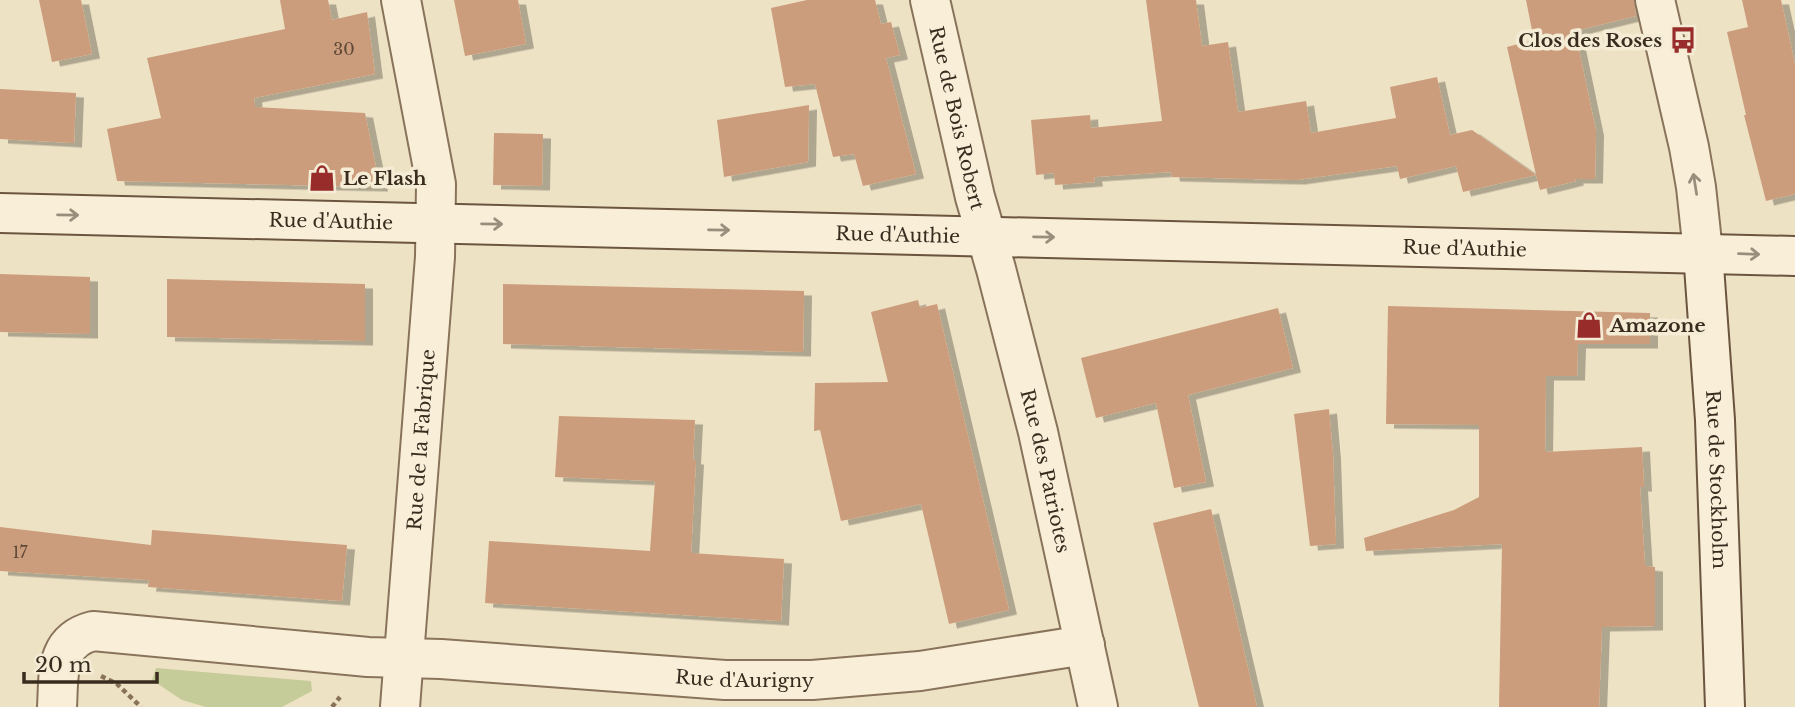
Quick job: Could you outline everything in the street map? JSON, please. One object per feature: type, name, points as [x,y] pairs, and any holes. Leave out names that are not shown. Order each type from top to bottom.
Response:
[{"type":"street","name":"Rue de la Fabrique","points":[[400,707],[410,605],[436,223],[436,184],[401,0]]},
{"type":"street","name":"Rue de Bois Robert","points":[[930,0],[975,197],[987,236]]},
{"type":"street","name":"Rue de Stockholm","points":[[1655,0],[1689,147],[1708,294],[1725,707]]},
{"type":"street","name":"Rue d'Authie","points":[[0,213],[1795,256]]},
{"type":"street","name":"Rue des Patriotes","points":[[987,236],[1038,432],[1098,707]]},
{"type":"street","name":"Rue d'Aurigny","points":[[57,707],[60,662],[65,650],[79,635],[93,631],[335,654],[725,680],[812,680],[920,671],[1085,645]]},
{"type":"path","points":[[96,673],[117,684],[142,707]]},
{"type":"green space","points":[[156,668],[311,681],[312,691],[282,707],[206,707],[182,700],[152,680]]},
{"type":"building","points":[[39,0],[81,0],[92,54],[52,62]]},
{"type":"building","points":[[280,0],[328,0],[332,20],[367,12],[375,74],[254,98],[255,107],[365,113],[380,187],[117,181],[107,129],[161,118],[147,58],[285,29]]},
{"type":"building","points":[[454,0],[518,0],[526,44],[465,56]]},
{"type":"building","points":[[807,0],[875,0],[881,24],[891,22],[900,55],[886,58],[916,174],[863,186],[854,154],[833,157],[815,84],[785,87],[771,8]]},
{"type":"building","points":[[1146,0],[1196,0],[1202,46],[1228,42],[1238,112],[1306,101],[1311,133],[1396,118],[1390,87],[1437,77],[1450,135],[1472,130],[1536,175],[1463,192],[1456,166],[1400,179],[1397,166],[1297,180],[1172,177],[1171,172],[1094,177],[1095,182],[1055,185],[1054,173],[1036,175],[1031,120],[1090,115],[1091,128],[1162,121]]},
{"type":"building","points":[[1526,0],[1634,0],[1636,16],[1575,31],[1596,131],[1595,179],[1575,179],[1576,181],[1540,190],[1507,47],[1534,40]]},
{"type":"building","points":[[1742,0],[1781,0],[1795,64],[1795,194],[1766,201],[1727,32],[1748,27]]},
{"type":"building","points":[[0,89],[76,93],[74,143],[0,139]]},
{"type":"building","points":[[809,105],[808,162],[724,177],[717,120]]},
{"type":"building","points":[[494,133],[543,134],[542,186],[493,185]]},
{"type":"building","points":[[0,274],[90,277],[90,334],[0,332]]},
{"type":"building","points":[[167,279],[365,284],[365,341],[167,337]]},
{"type":"building","points":[[503,284],[804,291],[803,352],[503,344]]},
{"type":"building","points":[[918,300],[920,308],[937,304],[1009,610],[949,624],[921,504],[841,521],[820,430],[814,431],[815,383],[888,382],[871,312]]},
{"type":"building","points":[[1388,306],[1650,313],[1650,344],[1578,344],[1577,376],[1546,376],[1545,452],[1642,447],[1644,487],[1640,487],[1645,566],[1655,567],[1655,626],[1602,627],[1599,707],[1499,707],[1502,544],[1366,551],[1364,538],[1454,510],[1479,497],[1479,425],[1386,424]]},
{"type":"building","points":[[1278,308],[1293,368],[1188,395],[1206,482],[1174,488],[1156,403],[1096,418],[1081,358]]},
{"type":"building","points":[[1329,409],[1336,544],[1310,546],[1294,414]]},
{"type":"building","points":[[559,416],[695,420],[693,460],[696,460],[691,553],[784,559],[781,621],[485,603],[489,541],[650,551],[655,481],[555,477]]},
{"type":"building","points":[[1211,509],[1257,707],[1199,707],[1153,523]]},
{"type":"building","points":[[0,527],[151,545],[152,530],[347,545],[342,601],[148,587],[149,580],[0,571]]},
{"type":"place","name":"Clos des Roses","points":[[1683,40]]},
{"type":"place","name":"Le Flash","points":[[322,178]]},
{"type":"place","name":"Amazone","points":[[1589,325]]}]
